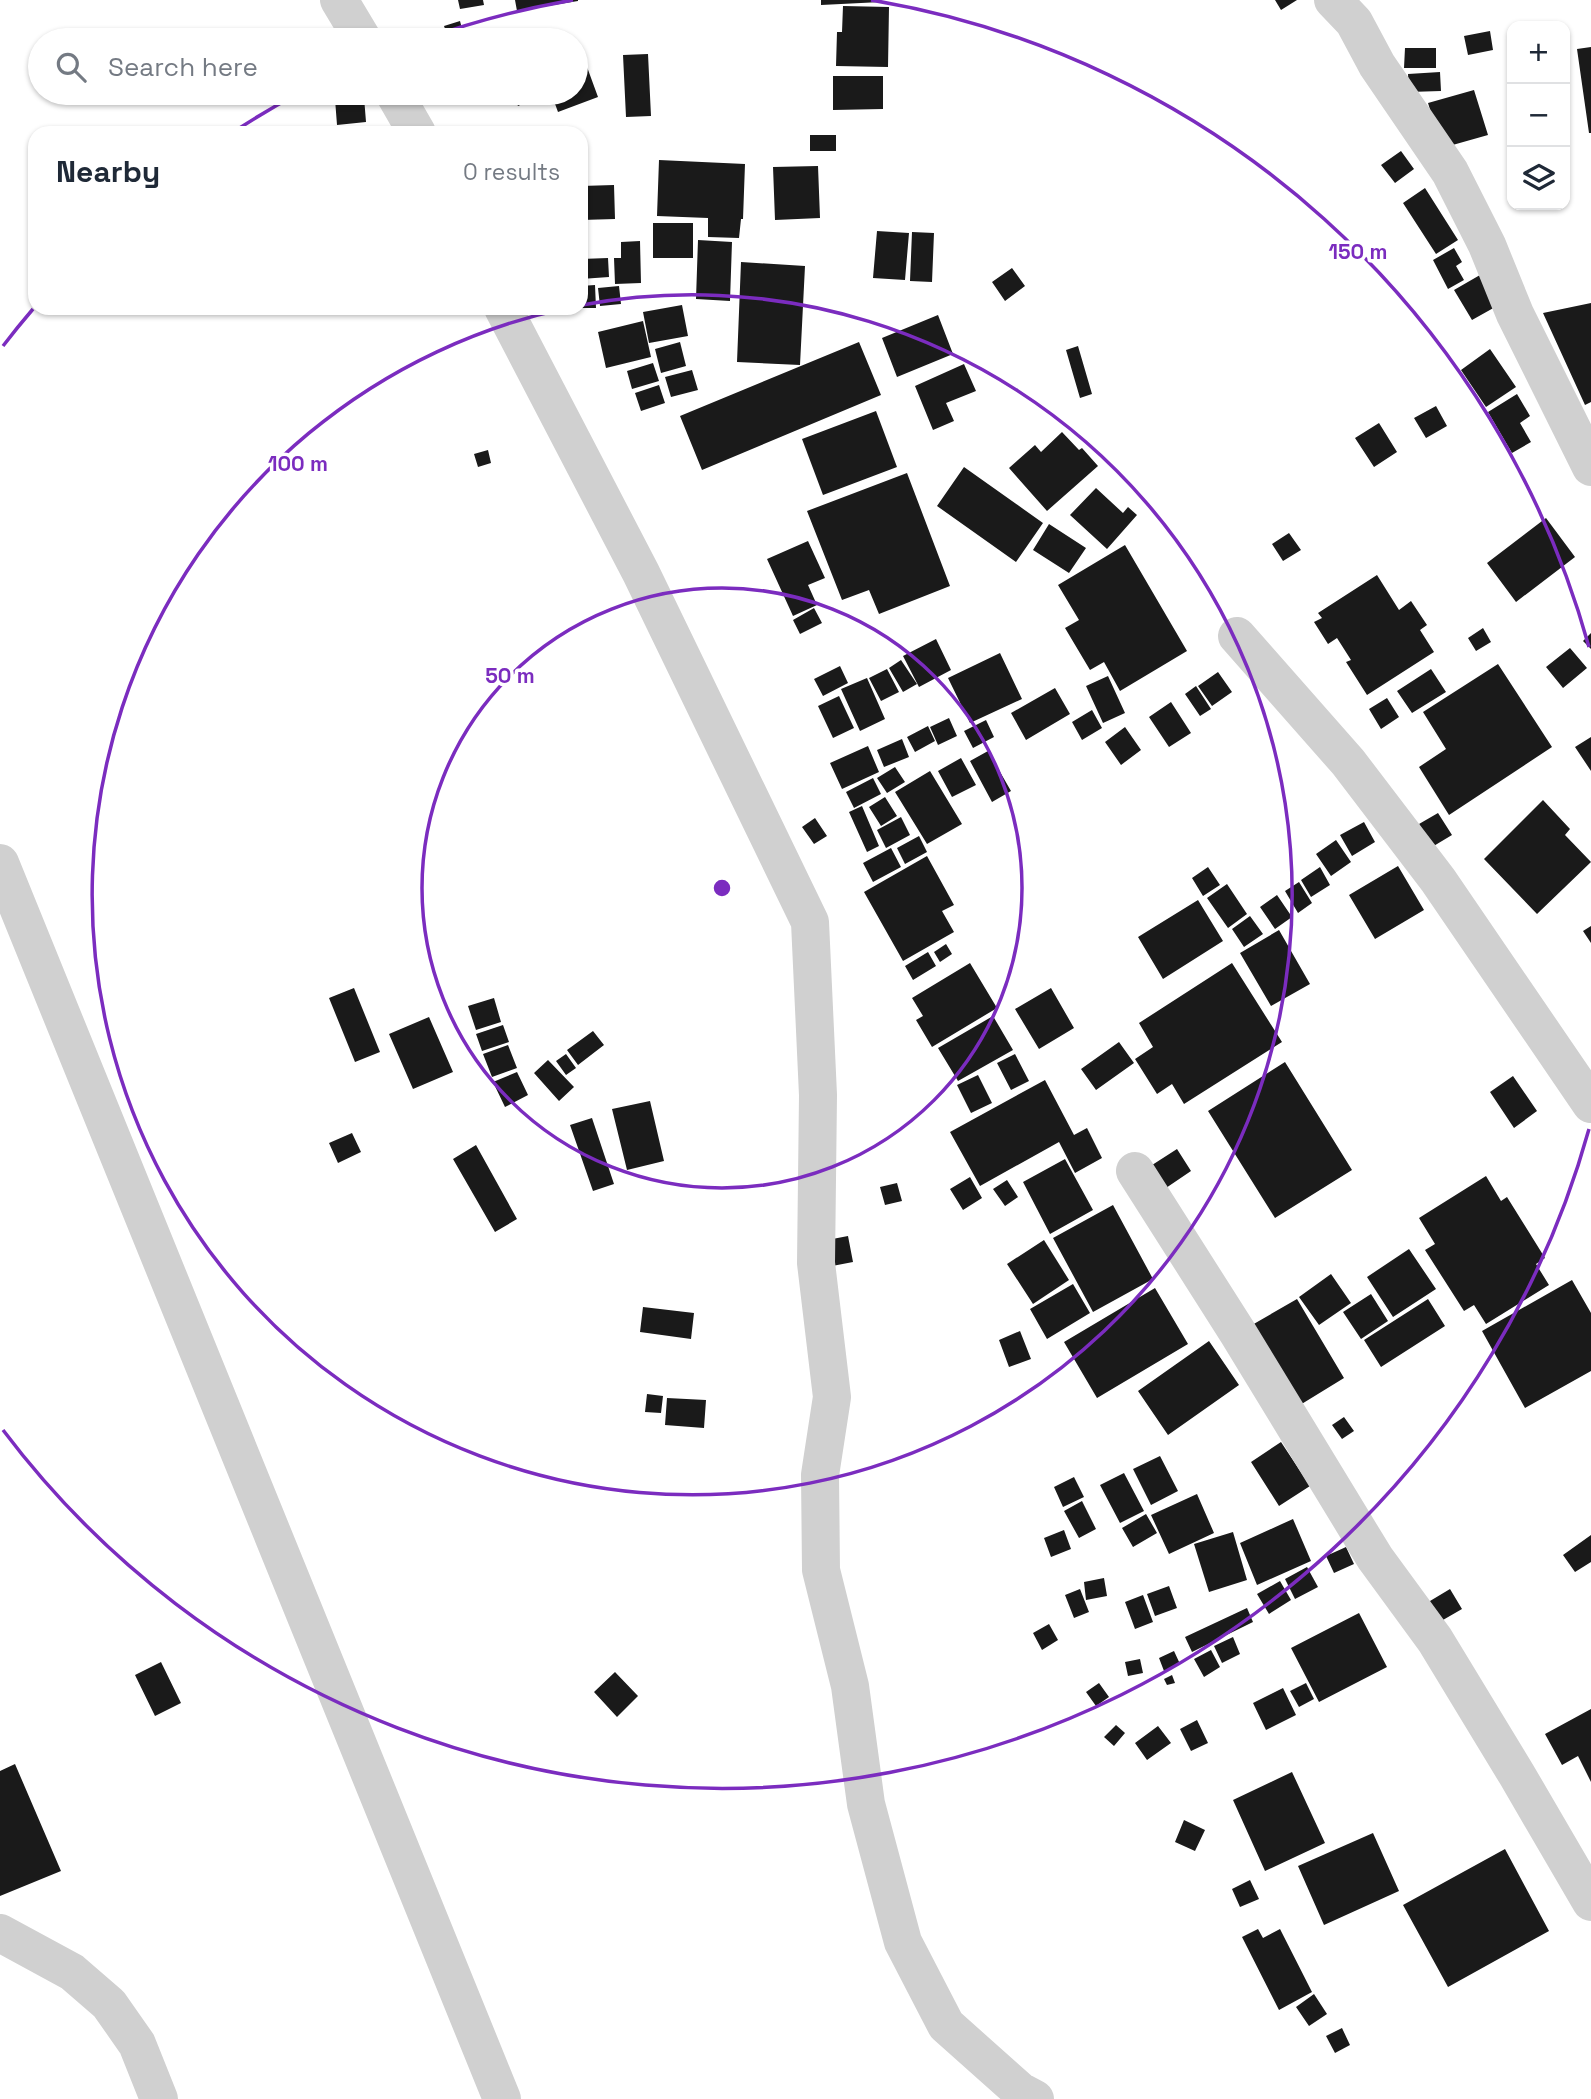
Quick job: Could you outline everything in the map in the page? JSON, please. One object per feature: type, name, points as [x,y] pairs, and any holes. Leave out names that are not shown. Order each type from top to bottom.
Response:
[{"type":"street","points":[[339,0],[356,28]]},
{"type":"street","points":[[1333,0],[1354,23],[1377,65],[1450,172],[1591,467]]},
{"type":"street","points":[[401,105],[413,126]]},
{"type":"street","points":[[507,315],[641,573],[810,922],[818,1095],[816,1263],[832,1397],[820,1475],[821,1570],[850,1686],[866,1804],[903,1942],[946,2025],[1020,2091],[1035,2099]]},
{"type":"street","points":[[1237,636],[1348,762],[1430,869],[1591,1104]]},
{"type":"street","points":[[0,863],[502,2099]]},
{"type":"street","points":[[1135,1171],[1238,1333],[1375,1558],[1441,1651],[1591,1902]]},
{"type":"street","points":[[0,1933],[72,1972],[109,2004],[137,2043],[159,2099]]},
{"type":"building","points":[[458,0],[483,0],[484,5],[460,9]]},
{"type":"building","points":[[515,0],[578,0],[578,1],[517,11]]},
{"type":"building","points":[[821,0],[881,0],[881,2],[821,5]]},
{"type":"building","points":[[1275,0],[1297,0],[1281,10]]},
{"type":"building","points":[[843,6],[889,7],[888,67],[836,66],[837,32],[842,32]]},
{"type":"building","points":[[460,21],[462,28],[445,28],[444,26]]},
{"type":"building","points":[[1490,31],[1493,50],[1468,55],[1464,36]]},
{"type":"building","points":[[1591,47],[1591,133],[1589,133],[1577,49]]},
{"type":"building","points":[[1405,48],[1436,48],[1436,68],[1404,68]]},
{"type":"building","points":[[648,54],[651,116],[626,117],[623,55]]},
{"type":"building","points":[[588,70],[598,97],[588,101]]},
{"type":"building","points":[[1440,72],[1441,91],[1409,92],[1408,74]]},
{"type":"building","points":[[833,76],[883,76],[883,109],[833,110]]},
{"type":"building","points":[[1474,90],[1488,135],[1442,148],[1428,103]]},
{"type":"building","points":[[335,105],[365,105],[366,122],[337,125]]},
{"type":"building","points":[[555,105],[577,105],[558,112]]},
{"type":"building","points":[[810,135],[836,135],[836,151],[810,151]]},
{"type":"building","points":[[1401,151],[1414,169],[1395,183],[1381,165]]},
{"type":"building","points":[[659,160],[745,164],[743,219],[739,238],[708,237],[708,218],[657,216]]},
{"type":"building","points":[[818,166],[820,218],[775,220],[773,167]]},
{"type":"building","points":[[614,185],[615,219],[588,220],[588,186]]},
{"type":"building","points":[[1425,188],[1458,240],[1436,254],[1403,203]]},
{"type":"building","points":[[653,223],[693,223],[693,258],[653,258]]},
{"type":"building","points":[[877,231],[909,233],[905,280],[873,278]]},
{"type":"building","points":[[912,232],[934,233],[932,282],[910,281]]},
{"type":"building","points":[[698,240],[732,242],[730,301],[696,299]]},
{"type":"building","points":[[640,241],[641,283],[615,284],[614,258],[621,258],[621,242]]},
{"type":"building","points":[[1454,248],[1462,262],[1456,266],[1464,280],[1448,289],[1433,260]]},
{"type":"building","points":[[608,258],[609,277],[588,278],[588,259]]},
{"type":"building","points":[[741,262],[805,266],[800,365],[737,362]]},
{"type":"building","points":[[1012,268],[1025,286],[1005,301],[992,282]]},
{"type":"building","points":[[1480,275],[1497,306],[1472,320],[1454,290]]},
{"type":"building","points":[[595,285],[596,308],[588,308],[588,286]]},
{"type":"building","points":[[619,286],[621,304],[600,306],[598,288]]},
{"type":"building","points":[[1591,303],[1591,402],[1585,405],[1543,313]]},
{"type":"building","points":[[682,305],[688,336],[649,343],[643,312]]},
{"type":"building","points":[[938,315],[953,354],[897,377],[882,338]]},
{"type":"building","points":[[643,321],[651,357],[606,368],[598,332]]},
{"type":"building","points":[[680,342],[686,366],[661,373],[655,349]]},
{"type":"building","points":[[859,342],[881,395],[702,470],[680,416]]},
{"type":"building","points":[[1078,346],[1092,394],[1080,398],[1066,350]]},
{"type":"building","points":[[1490,349],[1516,387],[1486,407],[1461,370]]},
{"type":"building","points":[[653,363],[659,381],[632,389],[627,371]]},
{"type":"building","points":[[964,364],[976,391],[946,403],[954,421],[933,430],[915,386]]},
{"type":"building","points":[[692,370],[698,390],[671,397],[665,377]]},
{"type":"building","points":[[659,385],[665,403],[641,411],[635,393]]},
{"type":"building","points":[[1517,394],[1530,416],[1520,423],[1531,442],[1512,453],[1488,412]]},
{"type":"building","points":[[1436,406],[1447,426],[1426,438],[1414,418]]},
{"type":"building","points":[[876,411],[897,467],[823,495],[802,439]]},
{"type":"building","points":[[1379,423],[1397,452],[1374,467],[1355,438]]},
{"type":"building","points":[[1062,432],[1079,450],[1082,448],[1098,466],[1047,511],[1009,468],[1035,445],[1041,452]]},
{"type":"building","points":[[488,450],[491,463],[478,467],[474,454]]},
{"type":"building","points":[[964,467],[1043,523],[1016,562],[937,506]]},
{"type":"building","points":[[907,473],[950,586],[879,614],[869,590],[842,600],[807,511]]},
{"type":"building","points":[[1096,488],[1123,513],[1128,507],[1137,515],[1107,549],[1070,515]]},
{"type":"building","points":[[1546,518],[1575,557],[1516,602],[1487,563]]},
{"type":"building","points":[[1049,524],[1086,548],[1069,573],[1033,550]]},
{"type":"building","points":[[1289,533],[1301,550],[1283,561],[1272,544]]},
{"type":"building","points":[[808,541],[825,578],[808,585],[817,605],[793,616],[767,559]]},
{"type":"building","points":[[1125,545],[1187,651],[1120,691],[1104,662],[1090,670],[1065,628],[1079,620],[1058,585]]},
{"type":"building","points":[[1377,575],[1399,610],[1411,601],[1427,625],[1420,630],[1434,652],[1367,695],[1346,662],[1351,660],[1337,638],[1328,644],[1314,622],[1322,618],[1318,613]]},
{"type":"building","points":[[814,608],[822,623],[800,634],[793,620]]},
{"type":"building","points":[[1483,628],[1491,642],[1476,651],[1468,638]]},
{"type":"building","points":[[1591,633],[1591,649],[1583,641]]},
{"type":"building","points":[[936,639],[951,670],[919,687],[903,656]]},
{"type":"building","points":[[1570,648],[1587,668],[1563,688],[1546,667]]},
{"type":"building","points":[[1000,653],[1022,699],[970,723],[948,678]]},
{"type":"building","points":[[901,660],[917,684],[903,692],[889,668]]},
{"type":"building","points":[[1498,664],[1552,747],[1449,815],[1419,767],[1446,749],[1423,712]]},
{"type":"building","points":[[840,666],[848,683],[823,696],[814,679]]},
{"type":"building","points":[[887,669],[899,692],[881,701],[869,678]]},
{"type":"building","points":[[1431,669],[1446,692],[1412,713],[1397,691]]},
{"type":"building","points":[[1218,672],[1232,692],[1212,706],[1198,686]]},
{"type":"building","points":[[1108,676],[1125,713],[1103,723],[1086,686]]},
{"type":"building","points":[[867,678],[885,719],[860,731],[841,689]]},
{"type":"building","points":[[1196,686],[1211,709],[1200,716],[1185,694]]},
{"type":"building","points":[[1055,688],[1070,714],[1026,740],[1011,713]]},
{"type":"building","points":[[839,696],[854,728],[833,738],[818,706]]},
{"type":"building","points":[[1387,698],[1399,717],[1381,729],[1369,709]]},
{"type":"building","points":[[1171,702],[1191,733],[1169,747],[1149,717]]},
{"type":"building","points":[[1092,710],[1102,728],[1082,740],[1072,722]]},
{"type":"building","points":[[949,718],[957,736],[938,745],[930,727]]},
{"type":"building","points":[[986,720],[994,737],[973,748],[964,731]]},
{"type":"building","points":[[928,726],[935,741],[915,752],[907,737]]},
{"type":"building","points":[[1125,727],[1141,750],[1121,765],[1105,742]]},
{"type":"building","points":[[1591,737],[1591,771],[1575,747]]},
{"type":"building","points":[[902,739],[909,757],[884,767],[877,750]]},
{"type":"building","points":[[868,746],[879,772],[842,789],[830,763]]},
{"type":"building","points":[[988,751],[1011,791],[992,802],[970,761]]},
{"type":"building","points":[[961,758],[976,785],[952,797],[938,771]]},
{"type":"building","points":[[895,767],[905,782],[887,793],[877,778]]},
{"type":"building","points":[[930,771],[962,824],[927,844],[895,792]]},
{"type":"building","points":[[873,778],[881,794],[854,808],[846,792]]},
{"type":"building","points":[[885,797],[897,816],[881,826],[869,807]]},
{"type":"building","points":[[1543,800],[1570,829],[1565,835],[1591,862],[1537,914],[1484,859]]},
{"type":"building","points":[[862,806],[879,846],[867,852],[849,812]]},
{"type":"building","points":[[1438,813],[1452,835],[1432,847],[1419,824]]},
{"type":"building","points":[[901,817],[910,835],[886,848],[877,830]]},
{"type":"building","points":[[815,818],[827,836],[814,844],[802,827]]},
{"type":"building","points":[[1364,822],[1375,842],[1352,856],[1340,835]]},
{"type":"building","points":[[919,836],[927,852],[905,864],[897,848]]},
{"type":"building","points":[[1336,840],[1351,862],[1331,876],[1316,854]]},
{"type":"building","points":[[891,848],[901,867],[873,882],[863,863]]},
{"type":"building","points":[[927,856],[954,905],[942,911],[954,932],[903,961],[864,892]]},
{"type":"building","points":[[1398,866],[1424,910],[1375,939],[1349,895]]},
{"type":"building","points":[[1208,867],[1220,885],[1203,896],[1192,878]]},
{"type":"building","points":[[1320,867],[1330,885],[1311,897],[1301,880]]},
{"type":"building","points":[[1299,882],[1312,903],[1298,913],[1285,891]]},
{"type":"building","points":[[1227,884],[1247,914],[1228,928],[1207,898]]},
{"type":"building","points":[[1277,895],[1292,917],[1275,929],[1260,907]]},
{"type":"building","points":[[1198,900],[1223,941],[1163,979],[1138,937]]},
{"type":"building","points":[[1250,916],[1263,934],[1244,947],[1232,929]]},
{"type":"building","points":[[1591,926],[1591,943],[1583,931]]},
{"type":"building","points":[[1279,930],[1310,984],[1271,1006],[1240,953]]},
{"type":"building","points":[[946,944],[952,954],[940,962],[934,952]]},
{"type":"building","points":[[928,952],[936,966],[913,980],[905,966]]},
{"type":"building","points":[[970,963],[997,1008],[932,1047],[916,1020],[923,1016],[912,998]]},
{"type":"building","points":[[1232,963],[1282,1042],[1184,1104],[1172,1084],[1157,1094],[1135,1059],[1153,1047],[1139,1023]]},
{"type":"building","points":[[354,988],[380,1052],[355,1062],[329,998]]},
{"type":"building","points":[[1051,988],[1074,1028],[1039,1049],[1015,1009]]},
{"type":"building","points":[[494,998],[501,1022],[476,1030],[468,1006]]},
{"type":"building","points":[[993,1016],[1013,1050],[958,1081],[938,1048]]},
{"type":"building","points":[[429,1017],[453,1072],[413,1089],[389,1034]]},
{"type":"building","points":[[503,1025],[509,1042],[482,1051],[476,1034]]},
{"type":"building","points":[[593,1031],[604,1045],[578,1065],[567,1050]]},
{"type":"building","points":[[1119,1042],[1134,1063],[1096,1090],[1081,1069]]},
{"type":"building","points":[[508,1045],[517,1068],[492,1077],[483,1054]]},
{"type":"building","points":[[566,1054],[576,1068],[566,1075],[556,1061]]},
{"type":"building","points":[[1015,1054],[1029,1081],[1011,1090],[997,1063]]},
{"type":"building","points":[[548,1060],[574,1087],[559,1101],[534,1073]]},
{"type":"building","points":[[1285,1062],[1352,1170],[1275,1218],[1208,1111]]},
{"type":"building","points":[[517,1072],[528,1095],[505,1107],[493,1082]]},
{"type":"building","points":[[978,1075],[992,1103],[971,1113],[957,1085]]},
{"type":"building","points":[[1513,1076],[1537,1111],[1514,1128],[1490,1092]]},
{"type":"building","points":[[1045,1080],[1074,1135],[1087,1128],[1102,1158],[1075,1173],[1059,1142],[980,1186],[950,1132]]},
{"type":"building","points":[[650,1101],[664,1161],[627,1170],[612,1109]]},
{"type":"building","points":[[592,1118],[614,1184],[593,1191],[570,1125]]},
{"type":"building","points":[[352,1133],[361,1152],[338,1163],[329,1143]]},
{"type":"building","points":[[476,1145],[517,1219],[495,1232],[453,1159]]},
{"type":"building","points":[[1177,1149],[1191,1171],[1163,1190],[1149,1167]]},
{"type":"building","points":[[1065,1159],[1093,1210],[1050,1234],[1023,1182]]},
{"type":"building","points":[[1486,1176],[1501,1201],[1507,1197],[1545,1258],[1536,1264],[1549,1285],[1486,1324],[1474,1305],[1464,1311],[1425,1250],[1435,1244],[1419,1218]]},
{"type":"building","points":[[970,1177],[982,1198],[963,1210],[950,1189]]},
{"type":"building","points":[[1007,1180],[1018,1197],[1005,1206],[993,1189]]},
{"type":"building","points":[[897,1183],[902,1201],[885,1205],[880,1187]]},
{"type":"building","points":[[1113,1205],[1153,1279],[1093,1312],[1053,1238]]},
{"type":"building","points":[[848,1236],[853,1262],[827,1267],[822,1241]]},
{"type":"building","points":[[1044,1240],[1069,1280],[1033,1304],[1007,1264]]},
{"type":"building","points":[[1409,1249],[1436,1289],[1393,1317],[1367,1277]]},
{"type":"building","points":[[1331,1274],[1351,1303],[1319,1325],[1299,1297]]},
{"type":"building","points":[[1572,1280],[1591,1313],[1591,1371],[1525,1408],[1482,1331]]},
{"type":"building","points":[[1073,1284],[1090,1313],[1047,1339],[1030,1309]]},
{"type":"building","points":[[1155,1288],[1188,1344],[1097,1398],[1064,1342]]},
{"type":"building","points":[[1371,1294],[1388,1321],[1361,1339],[1343,1312]]},
{"type":"building","points":[[1297,1299],[1344,1378],[1300,1405],[1252,1325]]},
{"type":"building","points":[[1428,1299],[1445,1326],[1381,1367],[1364,1340]]},
{"type":"building","points":[[643,1307],[694,1313],[691,1339],[640,1332]]},
{"type":"building","points":[[1020,1331],[1031,1359],[1009,1367],[999,1340]]},
{"type":"building","points":[[1209,1341],[1239,1385],[1168,1435],[1138,1391]]},
{"type":"building","points":[[647,1394],[663,1396],[661,1413],[645,1412]]},
{"type":"building","points":[[667,1398],[706,1400],[704,1428],[665,1425]]},
{"type":"building","points":[[1344,1417],[1354,1431],[1342,1439],[1332,1425]]},
{"type":"building","points":[[1281,1442],[1310,1486],[1279,1506],[1251,1462]]},
{"type":"building","points":[[1160,1456],[1178,1491],[1151,1505],[1133,1469]]},
{"type":"building","points":[[1124,1473],[1144,1511],[1120,1523],[1100,1485]]},
{"type":"building","points":[[1074,1477],[1084,1497],[1063,1507],[1054,1487]]},
{"type":"building","points":[[1197,1494],[1214,1533],[1169,1554],[1151,1515]]},
{"type":"building","points":[[1082,1501],[1096,1529],[1079,1538],[1064,1511]]},
{"type":"building","points":[[1146,1514],[1157,1533],[1133,1547],[1122,1528]]},
{"type":"building","points":[[1293,1519],[1311,1561],[1257,1585],[1240,1543]]},
{"type":"building","points":[[1064,1530],[1071,1549],[1051,1557],[1044,1538]]},
{"type":"building","points":[[1233,1532],[1247,1580],[1209,1592],[1194,1544]]},
{"type":"building","points":[[1591,1535],[1591,1562],[1575,1572],[1563,1555]]},
{"type":"building","points":[[1346,1547],[1354,1564],[1334,1573],[1326,1556]]},
{"type":"building","points":[[1307,1567],[1318,1587],[1295,1599],[1285,1579]]},
{"type":"building","points":[[1104,1578],[1107,1596],[1086,1600],[1084,1582]]},
{"type":"building","points":[[1280,1581],[1291,1600],[1269,1614],[1257,1594]]},
{"type":"building","points":[[1169,1586],[1177,1608],[1155,1616],[1147,1594]]},
{"type":"building","points":[[1080,1589],[1089,1612],[1074,1618],[1065,1595]]},
{"type":"building","points":[[1450,1589],[1462,1609],[1436,1624],[1425,1604]]},
{"type":"building","points":[[1143,1595],[1153,1622],[1135,1629],[1125,1602]]},
{"type":"building","points":[[1247,1608],[1253,1622],[1192,1652],[1185,1637]]},
{"type":"building","points":[[1359,1613],[1387,1667],[1319,1702],[1291,1648]]},
{"type":"building","points":[[1049,1624],[1058,1640],[1042,1650],[1033,1633]]},
{"type":"building","points":[[1233,1637],[1240,1654],[1222,1663],[1214,1646]]},
{"type":"building","points":[[1211,1650],[1220,1667],[1204,1677],[1194,1659]]},
{"type":"building","points":[[1174,1651],[1180,1664],[1164,1671],[1159,1658]]},
{"type":"building","points":[[1140,1659],[1143,1673],[1128,1676],[1125,1662]]},
{"type":"building","points":[[161,1662],[181,1703],[155,1716],[135,1675]]},
{"type":"building","points":[[615,1672],[638,1696],[617,1717],[594,1692]]},
{"type":"building","points":[[1172,1675],[1175,1683],[1167,1685],[1164,1679]]},
{"type":"building","points":[[1099,1683],[1109,1697],[1096,1706],[1086,1692]]},
{"type":"building","points":[[1306,1683],[1314,1699],[1299,1707],[1290,1691]]},
{"type":"building","points":[[1283,1688],[1296,1715],[1266,1730],[1253,1703]]},
{"type":"building","points":[[1591,1709],[1591,1782],[1578,1756],[1562,1765],[1545,1734]]},
{"type":"building","points":[[1197,1720],[1208,1743],[1191,1751],[1180,1729]]},
{"type":"building","points":[[1116,1725],[1125,1733],[1114,1746],[1104,1737]]},
{"type":"building","points":[[1158,1726],[1171,1743],[1147,1760],[1135,1743]]},
{"type":"building","points":[[15,1764],[61,1871],[0,1896],[0,1771]]},
{"type":"building","points":[[1292,1772],[1325,1843],[1265,1871],[1233,1800]]},
{"type":"building","points":[[1184,1820],[1205,1830],[1195,1851],[1175,1842]]},
{"type":"building","points":[[1373,1833],[1399,1891],[1324,1925],[1298,1866]]},
{"type":"building","points":[[1505,1849],[1549,1931],[1448,1987],[1403,1905]]},
{"type":"building","points":[[1250,1880],[1259,1899],[1240,1907],[1232,1889]]},
{"type":"building","points":[[1258,1929],[1263,1938],[1280,1929],[1312,1992],[1279,2010],[1242,1937]]},
{"type":"building","points":[[1314,1994],[1327,2014],[1309,2026],[1296,2007]]},
{"type":"building","points":[[1342,2028],[1350,2045],[1335,2053],[1326,2036]]}]
